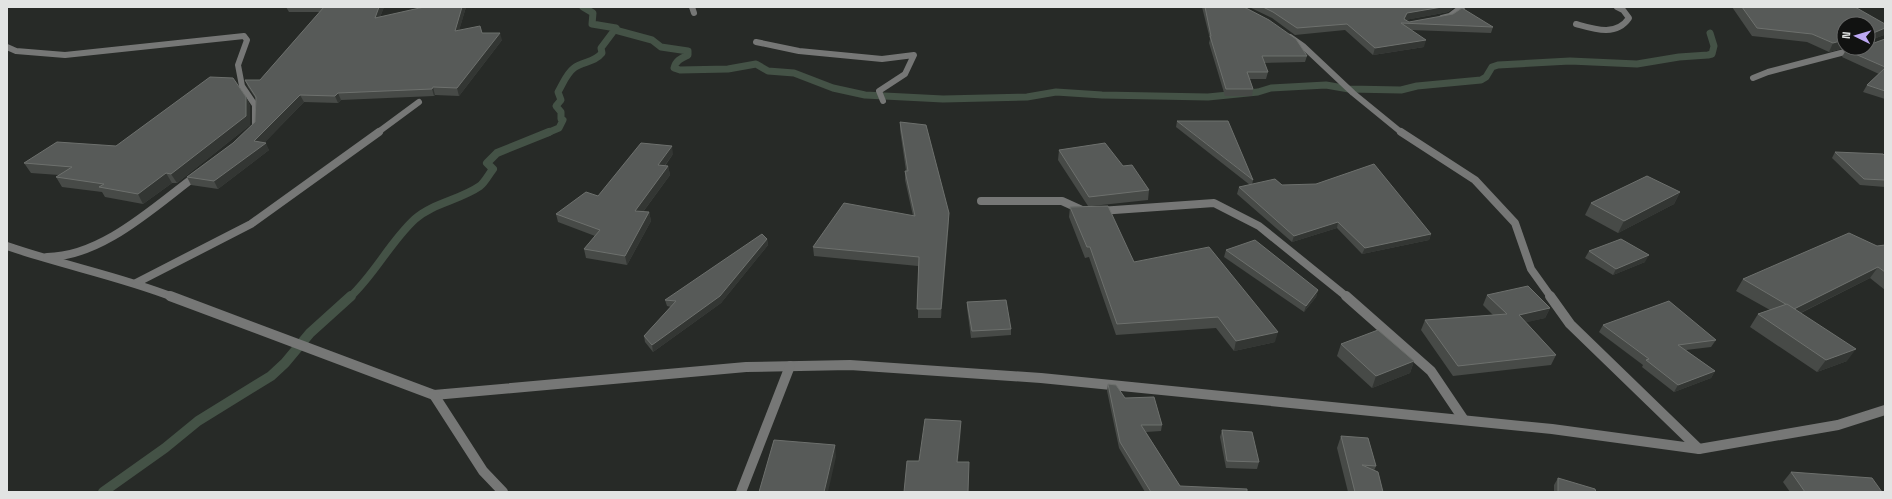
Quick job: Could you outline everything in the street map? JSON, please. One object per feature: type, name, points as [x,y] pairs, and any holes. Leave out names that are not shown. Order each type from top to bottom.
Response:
[{"type":"street","points":[[692,7],[694,13]]},
{"type":"street","points":[[1433,20],[1450,16],[1462,7]]},
{"type":"street","points":[[1576,24],[1609,31],[1626,23],[1628,18],[1623,10],[1617,7]]},
{"type":"street","points":[[1286,34],[1303,46],[1353,93],[1406,136],[1475,180],[1515,223],[1531,269],[1570,324],[1699,449]]},
{"type":"street","points":[[7,47],[16,50],[65,55],[244,36],[247,40],[238,65],[242,86],[255,105],[255,127],[246,136]]},
{"type":"street","points":[[756,42],[799,51],[882,59],[914,55],[905,74],[879,91],[883,100]]},
{"type":"street","points":[[1753,78],[1768,72],[1836,54]]},
{"type":"street","points":[[136,284],[251,224],[299,191],[419,102]]},
{"type":"street","points":[[42,258],[73,255],[105,240],[151,209],[200,172]]},
{"type":"street","points":[[981,201],[1062,201],[1086,212],[1214,203],[1259,226],[1328,280],[1431,371],[1464,420]]},
{"type":"street","points":[[7,246],[42,258],[136,284],[315,349],[434,395],[609,378],[746,367],[850,365],[1041,378],[1552,429],[1699,449],[1838,425],[1885,410]]},
{"type":"street","points":[[741,492],[790,366]]},
{"type":"street","points":[[434,395],[483,471],[503,492]]},
{"type":"building","points":[[324,7],[379,7],[375,18],[424,7],[462,7],[455,31],[480,26],[482,33],[500,33],[457,88],[433,87],[432,89],[338,93],[335,96],[300,95],[254,141],[266,143],[214,181],[187,177],[233,143],[255,122],[256,97],[245,80],[260,80]]},
{"type":"building","points":[[1205,7],[1244,7],[1269,20],[1296,39],[1307,56],[1262,56],[1268,72],[1247,72],[1253,89],[1226,89],[1210,36]]},
{"type":"building","points":[[1263,7],[1442,7],[1407,13],[1404,19],[1409,22],[1453,14],[1462,8],[1493,27],[1401,23],[1426,40],[1375,48],[1347,24],[1297,28]]},
{"type":"building","points":[[1742,7],[1855,7],[1871,16],[1836,16],[1836,42],[1833,43],[1812,34],[1757,28]]},
{"type":"building","points":[[1876,19],[1885,24],[1885,28],[1876,32]]},
{"type":"building","points":[[1885,39],[1885,67],[1860,56],[1876,56],[1876,42]]},
{"type":"building","points":[[1885,68],[1885,91],[1867,85]]},
{"type":"building","points":[[210,77],[233,78],[246,97],[246,116],[171,174],[166,173],[138,194],[99,187],[104,184],[56,177],[72,167],[24,163],[57,142],[116,146]]},
{"type":"building","points":[[1177,121],[1228,121],[1253,180]]},
{"type":"building","points":[[900,122],[926,125],[949,213],[941,309],[917,309],[919,257],[813,247],[844,203],[915,216],[905,171],[908,171]]},
{"type":"building","points":[[641,143],[672,146],[658,165],[668,166],[635,211],[649,212],[625,256],[584,249],[600,230],[556,214],[586,192],[598,196]]},
{"type":"building","points":[[1105,143],[1123,166],[1132,165],[1149,190],[1089,197],[1059,150]]},
{"type":"building","points":[[1835,152],[1883,154],[1885,156],[1885,180],[1864,179]]},
{"type":"building","points":[[1374,164],[1431,234],[1365,248],[1338,222],[1294,236],[1239,187],[1275,179],[1282,185],[1316,184]]},
{"type":"building","points":[[1647,176],[1680,192],[1624,221],[1591,203]]},
{"type":"building","points":[[1108,206],[1134,262],[1209,247],[1278,332],[1236,341],[1218,317],[1117,324],[1090,247],[1087,247],[1070,207]]},
{"type":"building","points":[[1849,233],[1877,246],[1885,245],[1885,272],[1878,267],[1794,309],[1743,279]]},
{"type":"building","points":[[762,234],[767,239],[720,296],[652,345],[644,336],[676,301],[665,300]]},
{"type":"building","points":[[1621,239],[1649,255],[1616,269],[1589,251]]},
{"type":"building","points":[[1255,240],[1318,290],[1306,306],[1226,250]]},
{"type":"building","points":[[1528,286],[1550,308],[1519,315],[1556,355],[1458,366],[1425,320],[1507,314],[1487,295]]},
{"type":"building","points":[[1006,300],[1011,329],[972,331],[967,302]]},
{"type":"building","points":[[1669,301],[1716,340],[1678,345],[1715,371],[1678,385],[1646,360],[1649,359],[1603,325]]},
{"type":"building","points":[[1787,304],[1856,349],[1826,360],[1758,314]]},
{"type":"building","points":[[1378,330],[1414,361],[1376,376],[1341,344]]},
{"type":"building","points":[[1108,384],[1116,385],[1125,398],[1154,397],[1162,425],[1141,425],[1180,486],[1247,489],[1247,492],[1151,492],[1120,442]]},
{"type":"building","points":[[925,419],[961,421],[957,462],[969,462],[968,492],[904,492],[907,461],[919,461]]},
{"type":"building","points":[[1222,430],[1252,432],[1259,462],[1227,461]]},
{"type":"building","points":[[1341,436],[1368,438],[1376,466],[1362,465],[1378,472],[1383,492],[1355,492]]},
{"type":"building","points":[[774,440],[835,445],[824,492],[759,492]]},
{"type":"building","points":[[1791,472],[1872,478],[1882,492],[1805,492]]},
{"type":"building","points":[[1558,478],[1595,489],[1596,492],[1558,492]]},
{"type":"waterway","points":[[547,133],[559,128],[563,120],[561,119],[561,112],[556,106],[561,100],[558,92],[567,76],[571,70],[577,66],[596,59],[602,53],[601,48],[616,28],[592,24],[593,13],[583,7]]},
{"type":"waterway","points":[[615,30],[652,40],[661,47],[688,51],[688,55],[675,65],[674,68],[680,70],[728,69],[756,64],[768,71],[794,73],[833,88],[865,95],[943,99],[1027,97],[1056,92],[1102,95],[1208,97],[1258,92],[1271,88],[1326,85],[1349,89],[1401,90],[1417,86],[1481,80],[1486,77],[1492,67],[1498,65],[1570,61],[1637,64],[1679,57],[1708,55],[1712,54],[1714,46],[1710,33]]},
{"type":"waterway","points":[[351,296],[415,219],[430,209],[464,195],[480,186],[493,169],[487,163],[497,153],[549,132]]},
{"type":"waterway","points":[[103,492],[165,448],[198,421],[271,376],[285,363],[310,333],[351,296]]}]
